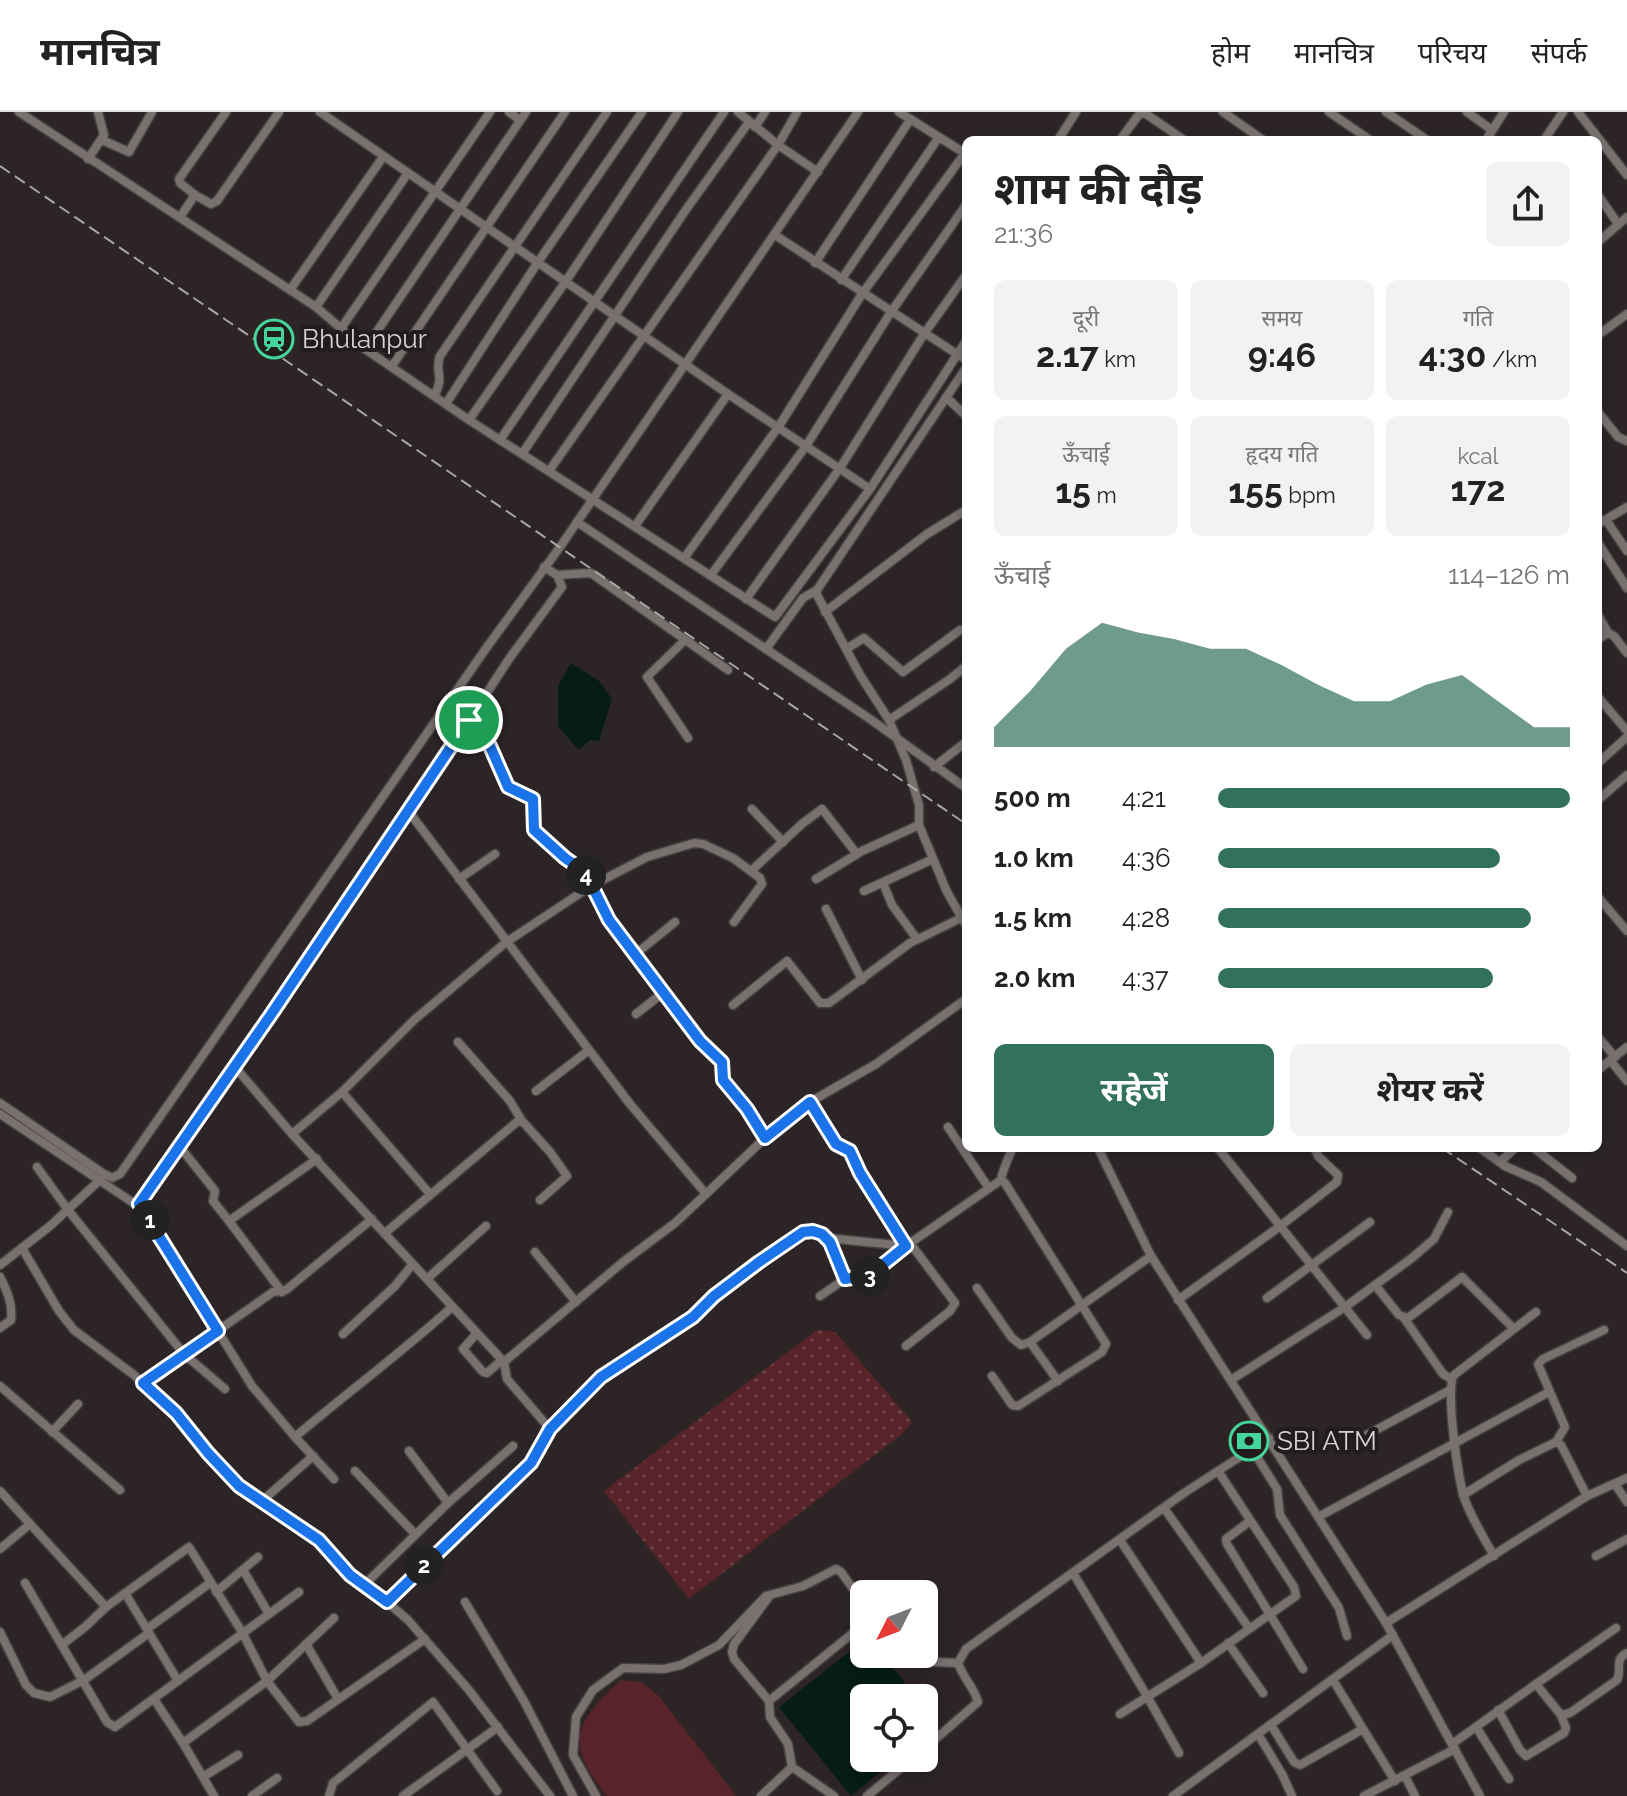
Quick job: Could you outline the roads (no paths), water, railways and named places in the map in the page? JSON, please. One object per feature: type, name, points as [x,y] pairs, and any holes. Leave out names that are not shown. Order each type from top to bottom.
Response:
[{"type":"street","points":[[19,112],[316,307],[365,349],[447,402],[469,420],[775,617],[870,489],[962,346]]},
{"type":"street","points":[[88,159],[102,140],[104,129],[98,112]]},
{"type":"street","points":[[102,140],[129,152],[152,112]]},
{"type":"street","points":[[226,112],[179,179],[195,195],[211,204],[217,201],[279,112]]},
{"type":"street","points":[[320,112],[870,489]]},
{"type":"street","points":[[342,327],[490,112]]},
{"type":"street","points":[[365,349],[523,116],[509,112]]},
{"type":"street","points":[[392,366],[565,112]]},
{"type":"street","points":[[435,394],[442,381],[438,365],[440,356],[607,112]]},
{"type":"street","points":[[447,402],[538,262],[642,112]]},
{"type":"street","points":[[469,420],[678,112]]},
{"type":"street","points":[[500,440],[724,112]]},
{"type":"street","points":[[738,112],[818,172]]},
{"type":"street","points":[[522,454],[615,315],[752,124],[765,112]]},
{"type":"street","points":[[549,471],[778,145],[797,112]]},
{"type":"street","points":[[0,1114],[102,1178],[120,1174],[593,499],[858,112]]},
{"type":"street","points":[[899,112],[962,152]]},
{"type":"street","points":[[1061,136],[1076,112]]},
{"type":"street","points":[[1223,112],[1257,136]]},
{"type":"street","points":[[1329,112],[1364,136]]},
{"type":"street","points":[[1386,112],[1421,136]]},
{"type":"street","points":[[1467,112],[1492,130]]},
{"type":"street","points":[[1488,136],[1504,112]]},
{"type":"street","points":[[1547,136],[1563,112]]},
{"type":"street","points":[[1578,112],[1597,136]]},
{"type":"street","points":[[1123,136],[1140,113],[1178,136]]},
{"type":"street","points":[[815,263],[910,120]]},
{"type":"street","points":[[841,280],[939,137]]},
{"type":"street","points":[[1602,143],[1627,175]]},
{"type":"street","points":[[290,290],[383,157]]},
{"type":"street","points":[[685,557],[779,426],[862,294],[962,158]]},
{"type":"street","points":[[316,307],[408,173]]},
{"type":"street","points":[[180,217],[195,195]]},
{"type":"street","points":[[1602,201],[1618,224]]},
{"type":"street","points":[[711,575],[806,446],[891,312],[962,211]]},
{"type":"street","points":[[1602,238],[1627,217]]},
{"type":"street","points":[[775,235],[962,358]]},
{"type":"street","points":[[746,599],[840,468],[924,334],[962,281]]},
{"type":"street","points":[[1602,332],[1627,314]]},
{"type":"street","points":[[766,649],[803,598],[817,590],[962,374]]},
{"type":"street","points":[[635,526],[728,394]]},
{"type":"street","points":[[946,397],[962,412]]},
{"type":"street","points":[[1602,417],[1618,437],[1627,441]]},
{"type":"street","points":[[1602,521],[1624,509],[1627,521]]},
{"type":"street","points":[[825,612],[927,534],[962,512]]},
{"type":"street","points":[[577,522],[962,785]]},
{"type":"street","points":[[1602,524],[1627,551]]},
{"type":"street","points":[[1602,549],[1627,588]]},
{"type":"street","points":[[544,567],[557,575],[591,573],[728,670]]},
{"type":"street","points":[[139,1204],[409,812],[509,659],[562,587],[557,575]]},
{"type":"street","points":[[817,590],[818,600],[889,720],[906,760],[919,805],[919,825],[951,901],[962,919]]},
{"type":"street","points":[[1602,622],[1627,653]]},
{"type":"street","points":[[846,649],[864,638],[903,672],[960,630]]},
{"type":"street","points":[[1602,637],[1608,633]]},
{"type":"street","points":[[684,641],[647,677],[688,738]]},
{"type":"street","points":[[889,720],[962,669]]},
{"type":"street","points":[[1602,702],[1627,734],[1602,759]]},
{"type":"street","points":[[469,720],[490,746],[508,787],[533,799],[534,830],[585,872],[602,910],[700,1041],[722,1062],[723,1080],[747,1109],[765,1138]]},
{"type":"street","points":[[934,767],[962,745]]},
{"type":"street","points":[[1602,797],[1627,775]]},
{"type":"street","points":[[752,809],[783,842]]},
{"type":"street","points":[[751,871],[822,809],[856,853]]},
{"type":"street","points":[[409,812],[505,943],[630,1104],[706,1194]]},
{"type":"street","points":[[816,879],[856,853],[919,825]]},
{"type":"street","points":[[292,1134],[342,1092],[398,1034],[505,943],[591,886],[647,857],[694,843],[728,855],[751,871],[762,884],[734,922]]},
{"type":"street","points":[[459,879],[495,854]]},
{"type":"street","points":[[864,891],[933,859]]},
{"type":"street","points":[[883,883],[892,905],[917,939]]},
{"type":"street","points":[[1602,902],[1627,931]]},
{"type":"street","points":[[826,909],[862,980]]},
{"type":"street","points":[[637,953],[675,922]]},
{"type":"street","points":[[733,1005],[787,961],[820,1003],[829,1003],[917,939],[962,923]]},
{"type":"street","points":[[636,1014],[664,992]]},
{"type":"street","points":[[477,1333],[463,1349],[487,1373],[675,1223],[765,1138],[810,1102],[876,1064],[962,1002]]},
{"type":"street","points":[[458,1042],[510,1101],[522,1121],[567,1176],[540,1200]]},
{"type":"street","points":[[1602,1043],[1627,1081]]},
{"type":"street","points":[[1602,1067],[1627,1047]]},
{"type":"street","points":[[536,1091],[589,1050]]},
{"type":"street","points":[[235,1067],[292,1134],[503,1361],[507,1379],[550,1429]]},
{"type":"street","points":[[342,1092],[430,1194]]},
{"type":"street","points":[[810,1102],[836,1144],[850,1151],[860,1173],[908,1245],[955,1303],[950,1311],[906,1346]]},
{"type":"street","points":[[0,1103],[139,1204],[252,1386],[334,1479]]},
{"type":"street","points":[[385,1233],[475,1155],[522,1121]]},
{"type":"street","points":[[948,1127],[962,1148]]},
{"type":"street","points":[[180,1147],[215,1191],[213,1201],[282,1292]]},
{"type":"street","points":[[965,1152],[988,1187]]},
{"type":"street","points":[[992,1376],[1015,1407],[1058,1381],[1105,1348],[1106,1344],[1001,1180],[1011,1152]]},
{"type":"street","points":[[1100,1152],[1151,1256],[1386,1623],[1480,1796]]},
{"type":"street","points":[[1224,1152],[1279,1227],[1367,1335]]},
{"type":"street","points":[[1178,1300],[1279,1227],[1339,1178],[1316,1152]]},
{"type":"street","points":[[1486,1152],[1541,1182],[1627,1246]]},
{"type":"street","points":[[1500,1162],[1511,1152]]},
{"type":"street","points":[[1539,1152],[1572,1178]]},
{"type":"street","points":[[229,1221],[317,1159]]},
{"type":"street","points":[[37,1167],[184,1354],[225,1389]]},
{"type":"street","points":[[0,1265],[102,1178]]},
{"type":"street","points":[[820,1296],[845,1279],[870,1275],[1001,1180]]},
{"type":"street","points":[[1231,1380],[1375,1285],[1434,1239],[1448,1212]]},
{"type":"street","points":[[143,1383],[273,1292],[282,1292],[372,1219]]},
{"type":"street","points":[[1267,1298],[1370,1222]]},
{"type":"street","points":[[428,1278],[486,1226]]},
{"type":"street","points":[[387,1602],[531,1463],[550,1429],[601,1377],[693,1317],[714,1296],[759,1262],[807,1231],[827,1238],[908,1245]]},
{"type":"street","points":[[827,1238],[845,1279]]},
{"type":"street","points":[[22,1248],[59,1311],[74,1330],[143,1383],[176,1413],[239,1486],[319,1540],[350,1575],[387,1602],[425,1639],[550,1796]]},
{"type":"street","points":[[535,1252],[576,1302]]},
{"type":"street","points":[[977,1288],[1012,1338],[1021,1345],[1030,1342],[1151,1256]]},
{"type":"street","points":[[343,1334],[395,1286],[412,1265]]},
{"type":"street","points":[[0,1277],[12,1312],[11,1320],[0,1328]]},
{"type":"street","points":[[1404,1318],[1412,1316],[1462,1277],[1513,1328]]},
{"type":"street","points":[[1375,1285],[1404,1318],[1443,1374],[1451,1379]]},
{"type":"street","points":[[295,1437],[361,1380],[393,1360],[452,1307]]},
{"type":"street","points":[[1494,1556],[1463,1495],[1455,1443],[1451,1379],[1536,1312]]},
{"type":"street","points":[[1463,1495],[1519,1460],[1556,1442],[1565,1427],[1539,1368],[1540,1361],[1604,1330]]},
{"type":"street","points":[[1030,1342],[1058,1381]]},
{"type":"street","points":[[0,1386],[120,1490]]},
{"type":"street","points":[[1363,1437],[1450,1390]]},
{"type":"street","points":[[1320,1516],[1549,1392]]},
{"type":"street","points":[[52,1432],[78,1404]]},
{"type":"street","points":[[938,1737],[978,1702],[958,1663],[966,1649],[1164,1508],[1269,1438]]},
{"type":"street","points":[[1556,1442],[1561,1445],[1587,1496]]},
{"type":"street","points":[[365,1584],[448,1503],[513,1446]]},
{"type":"street","points":[[1252,1449],[1277,1489],[1280,1515],[1339,1608],[1347,1636]]},
{"type":"street","points":[[409,1451],[448,1503]]},
{"type":"street","points":[[262,1501],[313,1456]]},
{"type":"street","points":[[355,1471],[415,1534]]},
{"type":"street","points":[[1120,1714],[1201,1663],[1296,1596],[1294,1587],[1218,1471]]},
{"type":"street","points":[[1386,1623],[1587,1496],[1627,1478]]},
{"type":"street","points":[[1615,1484],[1627,1502]]},
{"type":"street","points":[[0,1491],[106,1607]]},
{"type":"street","points":[[1164,1508],[1249,1628]]},
{"type":"street","points":[[1250,1521],[1231,1534],[1226,1539],[1227,1544],[1303,1669]]},
{"type":"street","points":[[0,1549],[30,1524]]},
{"type":"street","points":[[1596,1556],[1627,1539]]},
{"type":"street","points":[[1120,1540],[1201,1663]]},
{"type":"street","points":[[63,1644],[106,1607],[189,1547],[242,1632],[267,1681],[299,1722],[307,1721],[425,1639]]},
{"type":"street","points":[[216,1592],[258,1557]]},
{"type":"street","points":[[596,1796],[573,1755],[576,1717],[593,1690],[623,1668],[672,1667],[719,1645],[766,1596],[803,1586],[836,1569],[850,1585]]},
{"type":"street","points":[[243,1570],[269,1614]]},
{"type":"street","points":[[1073,1573],[1179,1753]]},
{"type":"street","points":[[25,1583],[111,1726],[118,1725],[299,1592]]},
{"type":"street","points":[[0,1632],[26,1685],[34,1693],[50,1697],[84,1680],[210,1583]]},
{"type":"street","points":[[125,1593],[178,1681]]},
{"type":"street","points":[[771,1594],[734,1644],[734,1659],[769,1701],[770,1717],[788,1744],[792,1767],[834,1796]]},
{"type":"street","points":[[465,1602],[524,1701],[573,1796]]},
{"type":"street","points":[[183,1743],[267,1681],[334,1618]]},
{"type":"street","points":[[1365,1796],[1454,1746],[1498,1710],[1616,1628]]},
{"type":"street","points":[[769,1701],[850,1635]]},
{"type":"street","points":[[1173,1796],[1393,1635]]},
{"type":"street","points":[[1228,1643],[1263,1693]]},
{"type":"street","points":[[306,1644],[338,1699]]},
{"type":"street","points":[[0,1658],[10,1653]]},
{"type":"street","points":[[1561,1715],[1570,1713],[1617,1680],[1620,1672],[1618,1662],[1627,1653]]},
{"type":"street","points":[[938,1662],[958,1663]]},
{"type":"street","points":[[1333,1680],[1395,1781]]},
{"type":"street","points":[[1498,1710],[1526,1756],[1564,1733],[1566,1728],[1561,1715],[1536,1684]]},
{"type":"street","points":[[154,1699],[214,1796]]},
{"type":"street","points":[[329,1796],[333,1783],[430,1702],[435,1703],[497,1791]]},
{"type":"street","points":[[1271,1725],[1294,1762],[1300,1765],[1363,1729]]},
{"type":"street","points":[[403,1796],[498,1727]]},
{"type":"street","points":[[1476,1727],[1509,1779]]},
{"type":"street","points":[[1258,1734],[1292,1796]]},
{"type":"street","points":[[203,1777],[238,1755]]},
{"type":"street","points":[[761,1796],[792,1767]]},
{"type":"street","points":[[867,1796],[896,1772]]},
{"type":"street","points":[[1405,1776],[1415,1796]]},
{"type":"street","points":[[252,1796],[277,1778]]},
{"type":"railway","points":[[0,166],[962,821]]},
{"type":"railway","points":[[1448,1152],[1627,1273]]},
{"type":"place","name":"Bhulanpur","points":[[274,339]]},
{"type":"place","name":"SBI ATM","points":[[1249,1441]]}]
